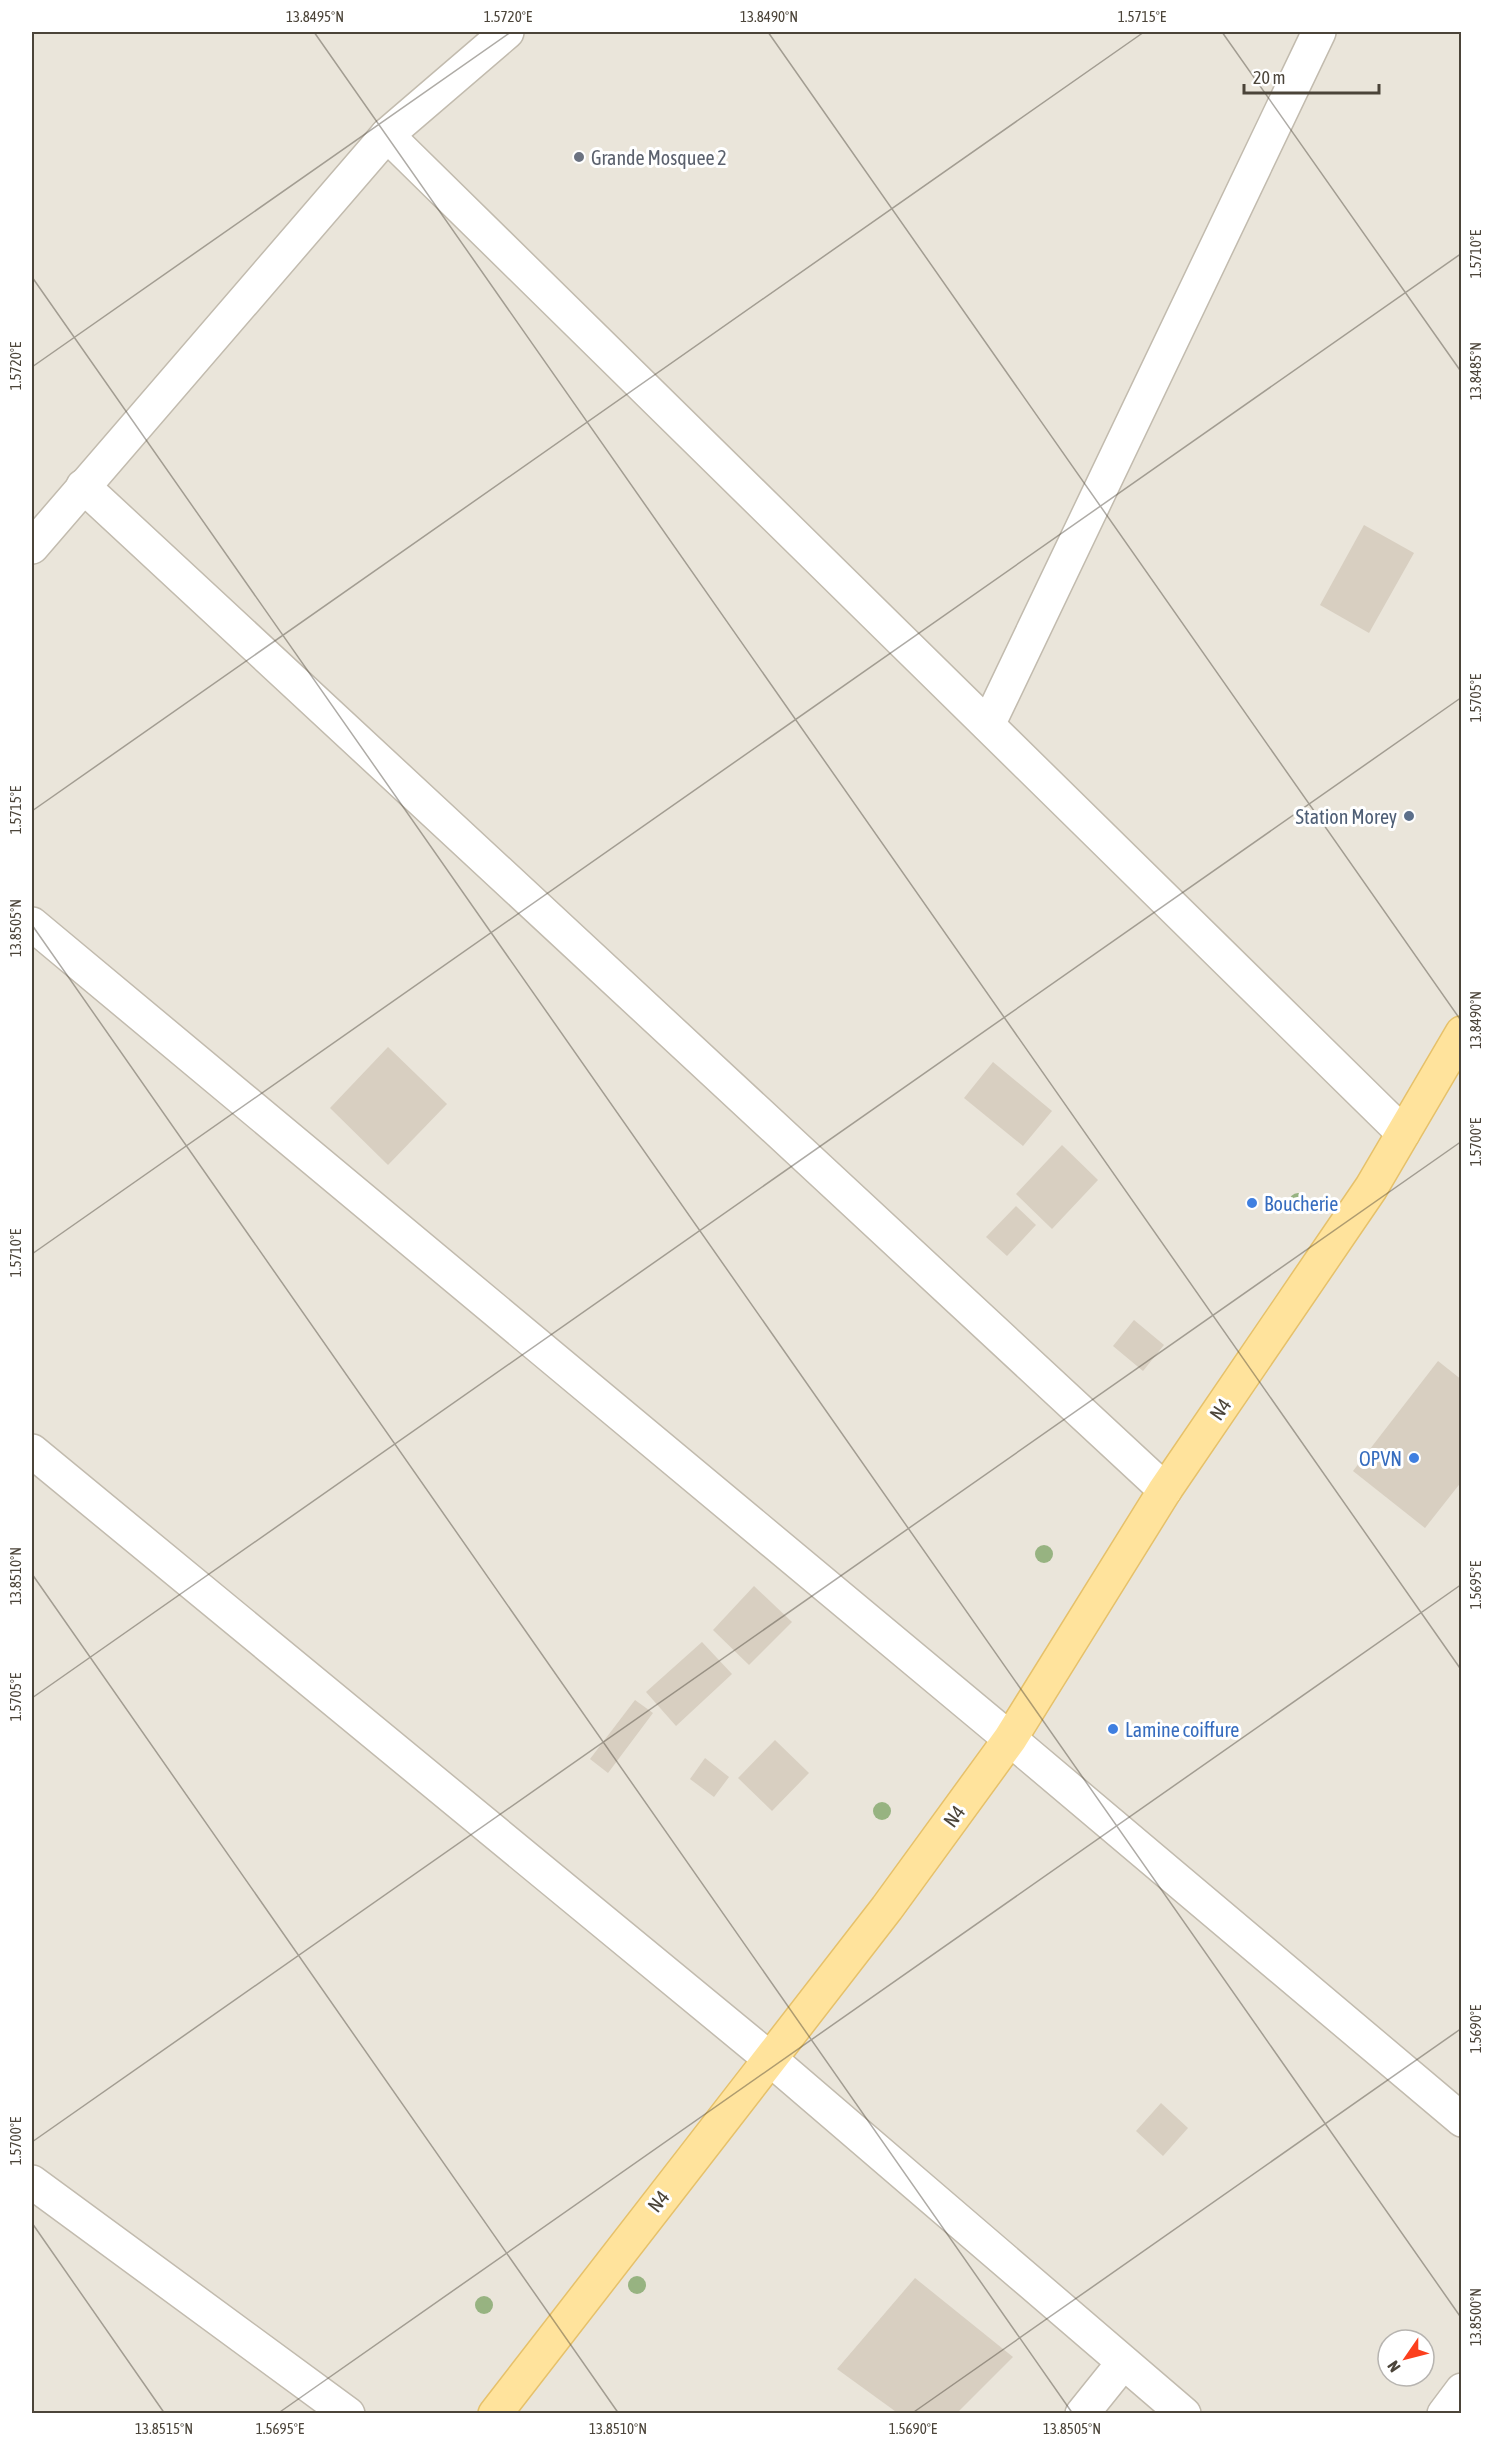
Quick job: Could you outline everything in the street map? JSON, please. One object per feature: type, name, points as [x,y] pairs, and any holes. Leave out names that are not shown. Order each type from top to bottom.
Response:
[{"type":"main road","points":[[1396,1146],[1461,1033]]},
{"type":"main road","name":"N4","points":[[495,2414],[886,1908],[1010,1739],[1165,1491],[1371,1188],[1396,1146]]},
{"type":"street","points":[[32,547],[387,135],[507,32]]},
{"type":"street","points":[[988,725],[1318,32]]},
{"type":"street","points":[[387,135],[988,725],[1396,1146]]},
{"type":"street","points":[[83,486],[1165,1491]]},
{"type":"street","points":[[32,924],[1010,1739],[1461,2120]]},
{"type":"street","points":[[32,1451],[769,2058],[1184,2414]]},
{"type":"street","points":[[32,2182],[348,2414]]},
{"type":"street","points":[[1082,2414],[1123,2363]]},
{"type":"street","points":[[1444,2414],[1461,2390]]},
{"type":"shaded area","points":[[32,32],[1461,32],[1461,2413],[32,2414]]},
{"type":"building","points":[[1364,525],[1414,553],[1369,633],[1320,605]]},
{"type":"building","points":[[388,1047],[447,1104],[388,1165],[330,1108]]},
{"type":"building","points":[[993,1062],[1052,1111],[1023,1146],[964,1098]]},
{"type":"building","points":[[1062,1145],[1098,1180],[1052,1229],[1016,1194]]},
{"type":"building","points":[[1016,1206],[1036,1225],[1007,1256],[986,1237]]},
{"type":"building","points":[[1134,1320],[1164,1345],[1143,1371],[1113,1346]]},
{"type":"building","points":[[1438,1361],[1462,1380],[1462,1481],[1425,1528],[1353,1471]]},
{"type":"building","points":[[754,1586],[792,1622],[749,1665],[713,1630]]},
{"type":"building","points":[[702,1642],[732,1674],[676,1726],[646,1692]]},
{"type":"building","points":[[635,1700],[653,1713],[608,1773],[590,1759]]},
{"type":"building","points":[[775,1740],[809,1773],[772,1811],[738,1778]]},
{"type":"building","points":[[705,1758],[729,1777],[714,1797],[690,1779]]},
{"type":"building","points":[[1161,2103],[1188,2128],[1163,2156],[1136,2131]]},
{"type":"building","points":[[915,2278],[1013,2357],[956,2414],[899,2414],[837,2369]]},
{"type":"place","name":"Grande Mosquee 2","points":[[579,157]]},
{"type":"place","name":"Station Morey","points":[[1409,816]]},
{"type":"place","name":"Boucherie","points":[[1252,1203]]},
{"type":"place","name":"OPVN","points":[[1414,1458]]},
{"type":"place","name":"Lamine coiffure","points":[[1113,1729]]}]
